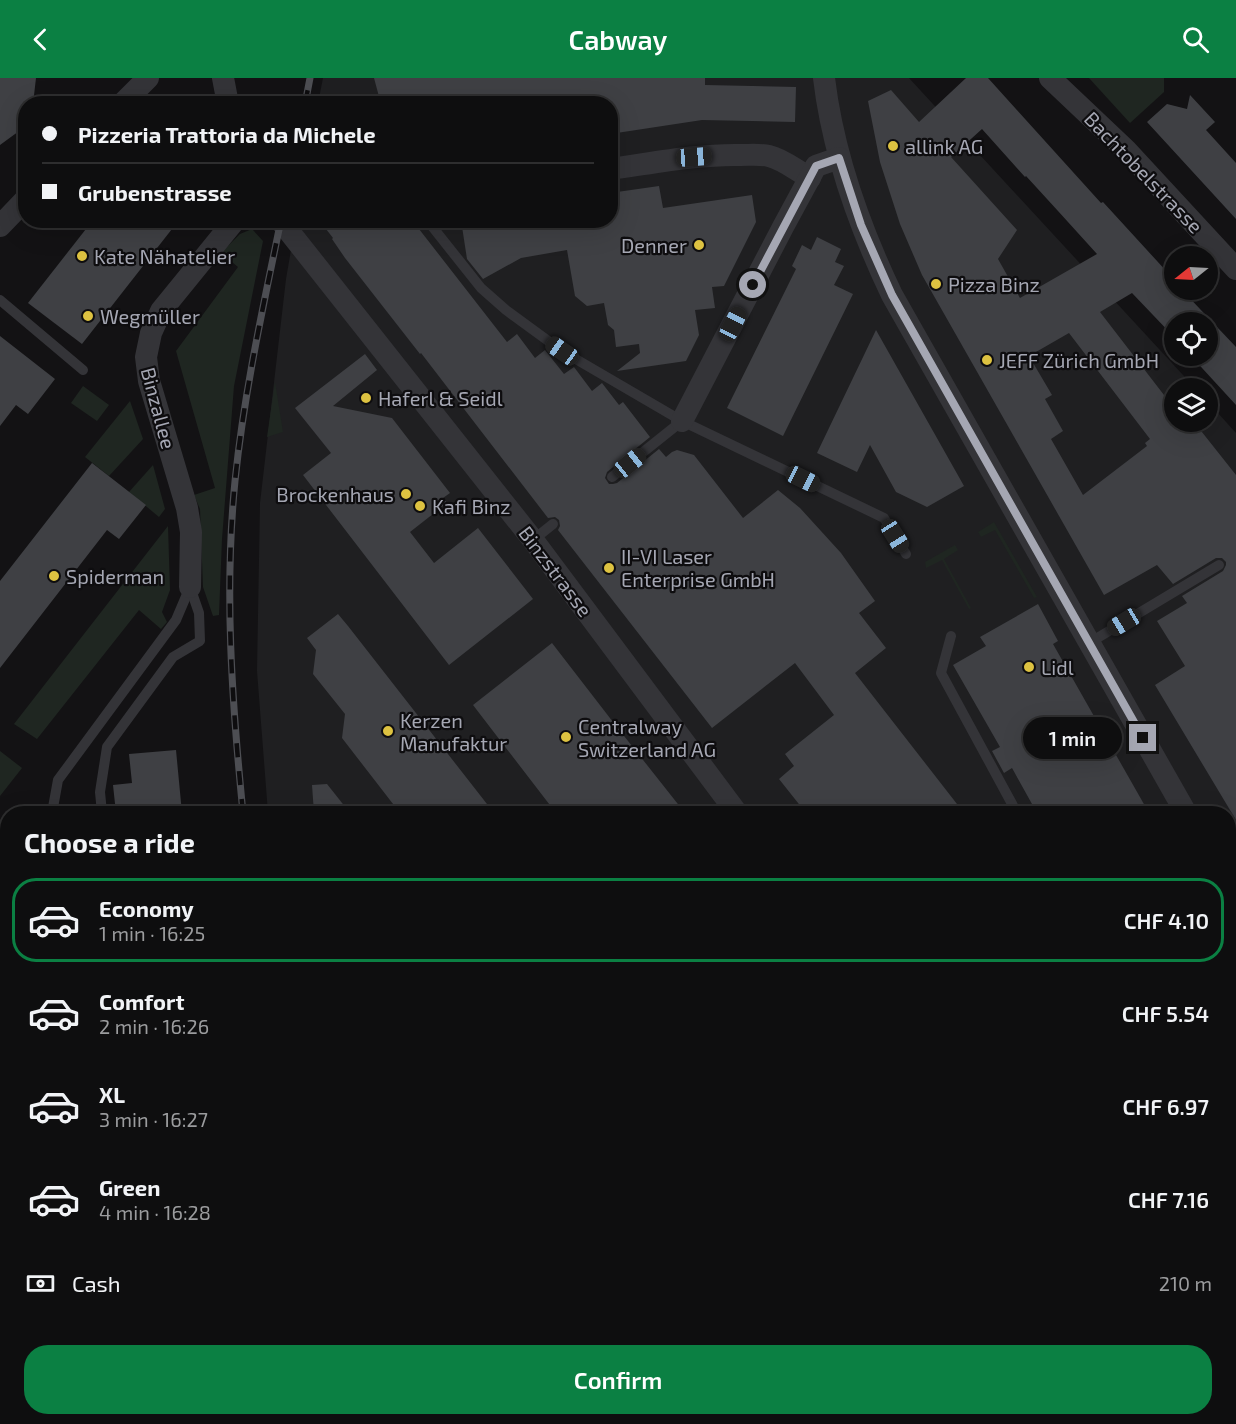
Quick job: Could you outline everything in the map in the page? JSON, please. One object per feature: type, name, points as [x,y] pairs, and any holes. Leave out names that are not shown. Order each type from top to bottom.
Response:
[{"type":"street","points":[[130,96],[148,78]]},
{"type":"street","points":[[223,78],[226,96]]},
{"type":"street","points":[[824,78],[839,158],[861,225],[892,295],[1182,806]]},
{"type":"street","name":"Bachtobelstrasse","points":[[1050,78],[1126,150],[1236,269]]},
{"type":"street","points":[[618,168],[694,157],[728,154],[757,155],[780,160],[810,178]]},
{"type":"street","points":[[682,421],[816,166],[839,158]]},
{"type":"street","points":[[0,202],[18,199]]},
{"type":"street","points":[[0,226],[18,207]]},
{"type":"street","name":"Binzallee","points":[[190,587],[191,532],[188,508],[149,381],[146,357],[151,333],[161,311],[228,228]]},
{"type":"street","name":"Binzstrasse","points":[[286,228],[533,540],[730,806]]},
{"type":"lane","points":[[434,228],[482,288],[506,310],[562,351],[682,421],[884,518],[906,554]]},
{"type":"lane","points":[[0,300],[83,370]]},
{"type":"lane","points":[[612,477],[682,421]]},
{"type":"lane","points":[[533,540],[553,524]]},
{"type":"lane","points":[[1089,643],[1219,565]]},
{"type":"lane","points":[[53,806],[58,780],[176,620],[190,587]]},
{"type":"lane","points":[[101,806],[100,792],[107,747],[173,657],[200,641],[199,613],[190,587]]},
{"type":"lane","points":[[951,636],[941,673],[1013,806]]},
{"type":"shaded area","points":[[323,78],[909,78],[1164,354],[1164,366],[1175,366],[1186,378],[1164,378],[1164,432],[1218,432],[1218,413],[1236,433],[1236,806],[267,806],[257,671],[260,503],[286,279],[295,228],[618,228],[618,96],[319,96]]},
{"type":"shaded area","points":[[1089,78],[1164,78],[1164,92],[1130,123]]},
{"type":"shaded area","points":[[252,229],[263,241],[234,386],[222,539],[219,615],[213,616],[203,587],[200,509],[194,495],[215,488],[176,351],[238,267],[221,253],[240,234]]},
{"type":"shaded area","points":[[275,382],[283,432],[267,437]]},
{"type":"shaded area","points":[[83,386],[109,405],[97,421],[71,403]]},
{"type":"shaded area","points":[[130,401],[143,439],[109,476],[85,457]]},
{"type":"shaded area","points":[[153,465],[165,509],[159,517],[129,492]]},
{"type":"shaded area","points":[[994,522],[1037,597],[1034,598],[995,530],[981,537],[978,532]]},
{"type":"shaded area","points":[[168,526],[170,590],[162,612],[167,622],[161,629],[139,610],[37,739],[14,724]]},
{"type":"shaded area","points":[[955,545],[958,550],[944,559],[971,608],[969,609],[942,560],[926,568],[925,562]]},
{"type":"shaded area","points":[[0,751],[22,768],[0,796]]},
{"type":"building","points":[[0,78],[36,78],[34,96],[18,96],[18,132],[0,145]]},
{"type":"building","points":[[374,78],[705,78],[705,85],[796,87],[795,122],[702,120],[618,133],[618,96],[379,96]]},
{"type":"building","points":[[966,78],[988,78],[1164,269],[1164,300],[1191,300],[1203,312],[1164,312],[1164,327],[1132,293],[1100,312],[1164,395],[1164,432],[1202,432],[1236,475],[1236,806],[1228,806],[1155,685],[1185,666],[1157,621],[1187,603],[1182,596],[1223,571],[1226,562],[1222,558],[1216,558],[1173,584],[1157,565],[1104,595],[922,275],[900,224],[880,162],[868,101],[891,90],[919,122]],"holes":[[[982,129],[1097,254],[1020,298],[998,259],[1017,230],[951,157]],[[1069,333],[1150,439],[1145,443],[1147,446],[1083,495],[1051,439],[1063,431],[1045,399],[1052,395],[1029,356]]]},
{"type":"building","points":[[1190,95],[1215,122],[1206,130],[1236,163],[1236,219],[1147,122],[1167,104],[1187,109]]},
{"type":"building","points":[[659,186],[663,208],[752,195],[756,222],[724,286],[712,287],[715,308],[695,310],[699,335],[686,361],[617,371],[640,353],[639,344],[616,347],[614,330],[608,325],[604,303],[587,306],[575,296],[567,250],[521,258],[483,279],[467,259],[462,228],[618,228],[618,192]]},
{"type":"building","points":[[87,228],[173,228],[82,344],[28,303]]},
{"type":"building","points":[[325,228],[418,228],[507,342],[517,334],[535,358],[545,350],[564,374],[574,367],[592,391],[602,383],[619,405],[623,402],[650,437],[607,472],[605,478],[609,484],[617,483],[659,449],[666,457],[677,450],[694,455],[743,518],[778,490],[800,508],[841,553],[875,601],[859,613],[886,648],[855,673],[959,806],[800,806],[779,779],[794,766],[785,754],[834,715],[795,663],[712,728],[558,530],[559,520],[555,517],[548,518],[345,258]]},
{"type":"building","points":[[817,237],[841,249],[835,262],[844,266],[834,285],[853,294],[783,436],[727,408],[796,269],[792,266],[802,245],[811,250]]},
{"type":"building","points":[[1218,328],[1236,347],[1236,405],[1218,385],[1218,378],[1211,378],[1200,366],[1218,366]]},
{"type":"building","points":[[876,330],[964,486],[927,507],[896,492],[870,445],[857,472],[817,453]]},
{"type":"building","points":[[0,336],[55,379],[28,414],[16,405],[0,426]]},
{"type":"building","points":[[365,354],[377,370],[333,406],[392,418],[450,493],[443,498],[447,503],[410,532],[434,563],[478,528],[533,599],[449,665],[303,475],[331,453],[295,408]]},
{"type":"building","points":[[92,463],[146,505],[119,539],[107,530],[0,668],[0,581]]},
{"type":"building","points":[[1038,604],[1058,641],[1053,644],[1145,806],[1033,806],[1012,768],[1004,773],[992,751],[1000,747],[953,665],[986,646],[980,637]]},
{"type":"building","points":[[338,614],[489,806],[395,806],[342,738],[345,714],[313,674],[316,650],[307,638]]},
{"type":"building","points":[[552,643],[679,806],[551,806],[473,705]]},
{"type":"building","points":[[176,750],[181,806],[115,806],[113,785],[132,783],[129,754]]},
{"type":"building","points":[[327,784],[344,806],[314,806],[312,785]]},
{"type":"railway","points":[[307,96],[310,78]]},
{"type":"railway","points":[[242,806],[231,647],[232,523],[239,448],[249,383],[279,228]]},
{"type":"place","name":"allink AG","points":[[893,146]]},
{"type":"place","name":"Denner","points":[[699,245]]},
{"type":"place","name":"Kate Nähatelier","points":[[82,256]]},
{"type":"place","name":"Pizza Binz","points":[[936,284]]},
{"type":"place","name":"Wegmüller","points":[[88,316]]},
{"type":"place","name":"JEFF Zürich GmbH","points":[[987,360]]},
{"type":"place","name":"Haferl & Seidl","points":[[366,398]]},
{"type":"place","name":"Brockenhaus","points":[[406,494]]},
{"type":"place","name":"Kafi Binz","points":[[420,506]]},
{"type":"place","name":"II-VI Laser Enterprise GmbH","points":[[609,568]]},
{"type":"place","name":"Spiderman","points":[[54,576]]},
{"type":"place","name":"Lidl","points":[[1029,667]]},
{"type":"place","name":"Kerzen Manufaktur","points":[[388,731]]},
{"type":"place","name":"Centralway Switzerland AG","points":[[566,737]]},
{"type":"route","points":[[753,285],[816,166],[839,158],[870,249],[892,295],[1143,738]]}]
